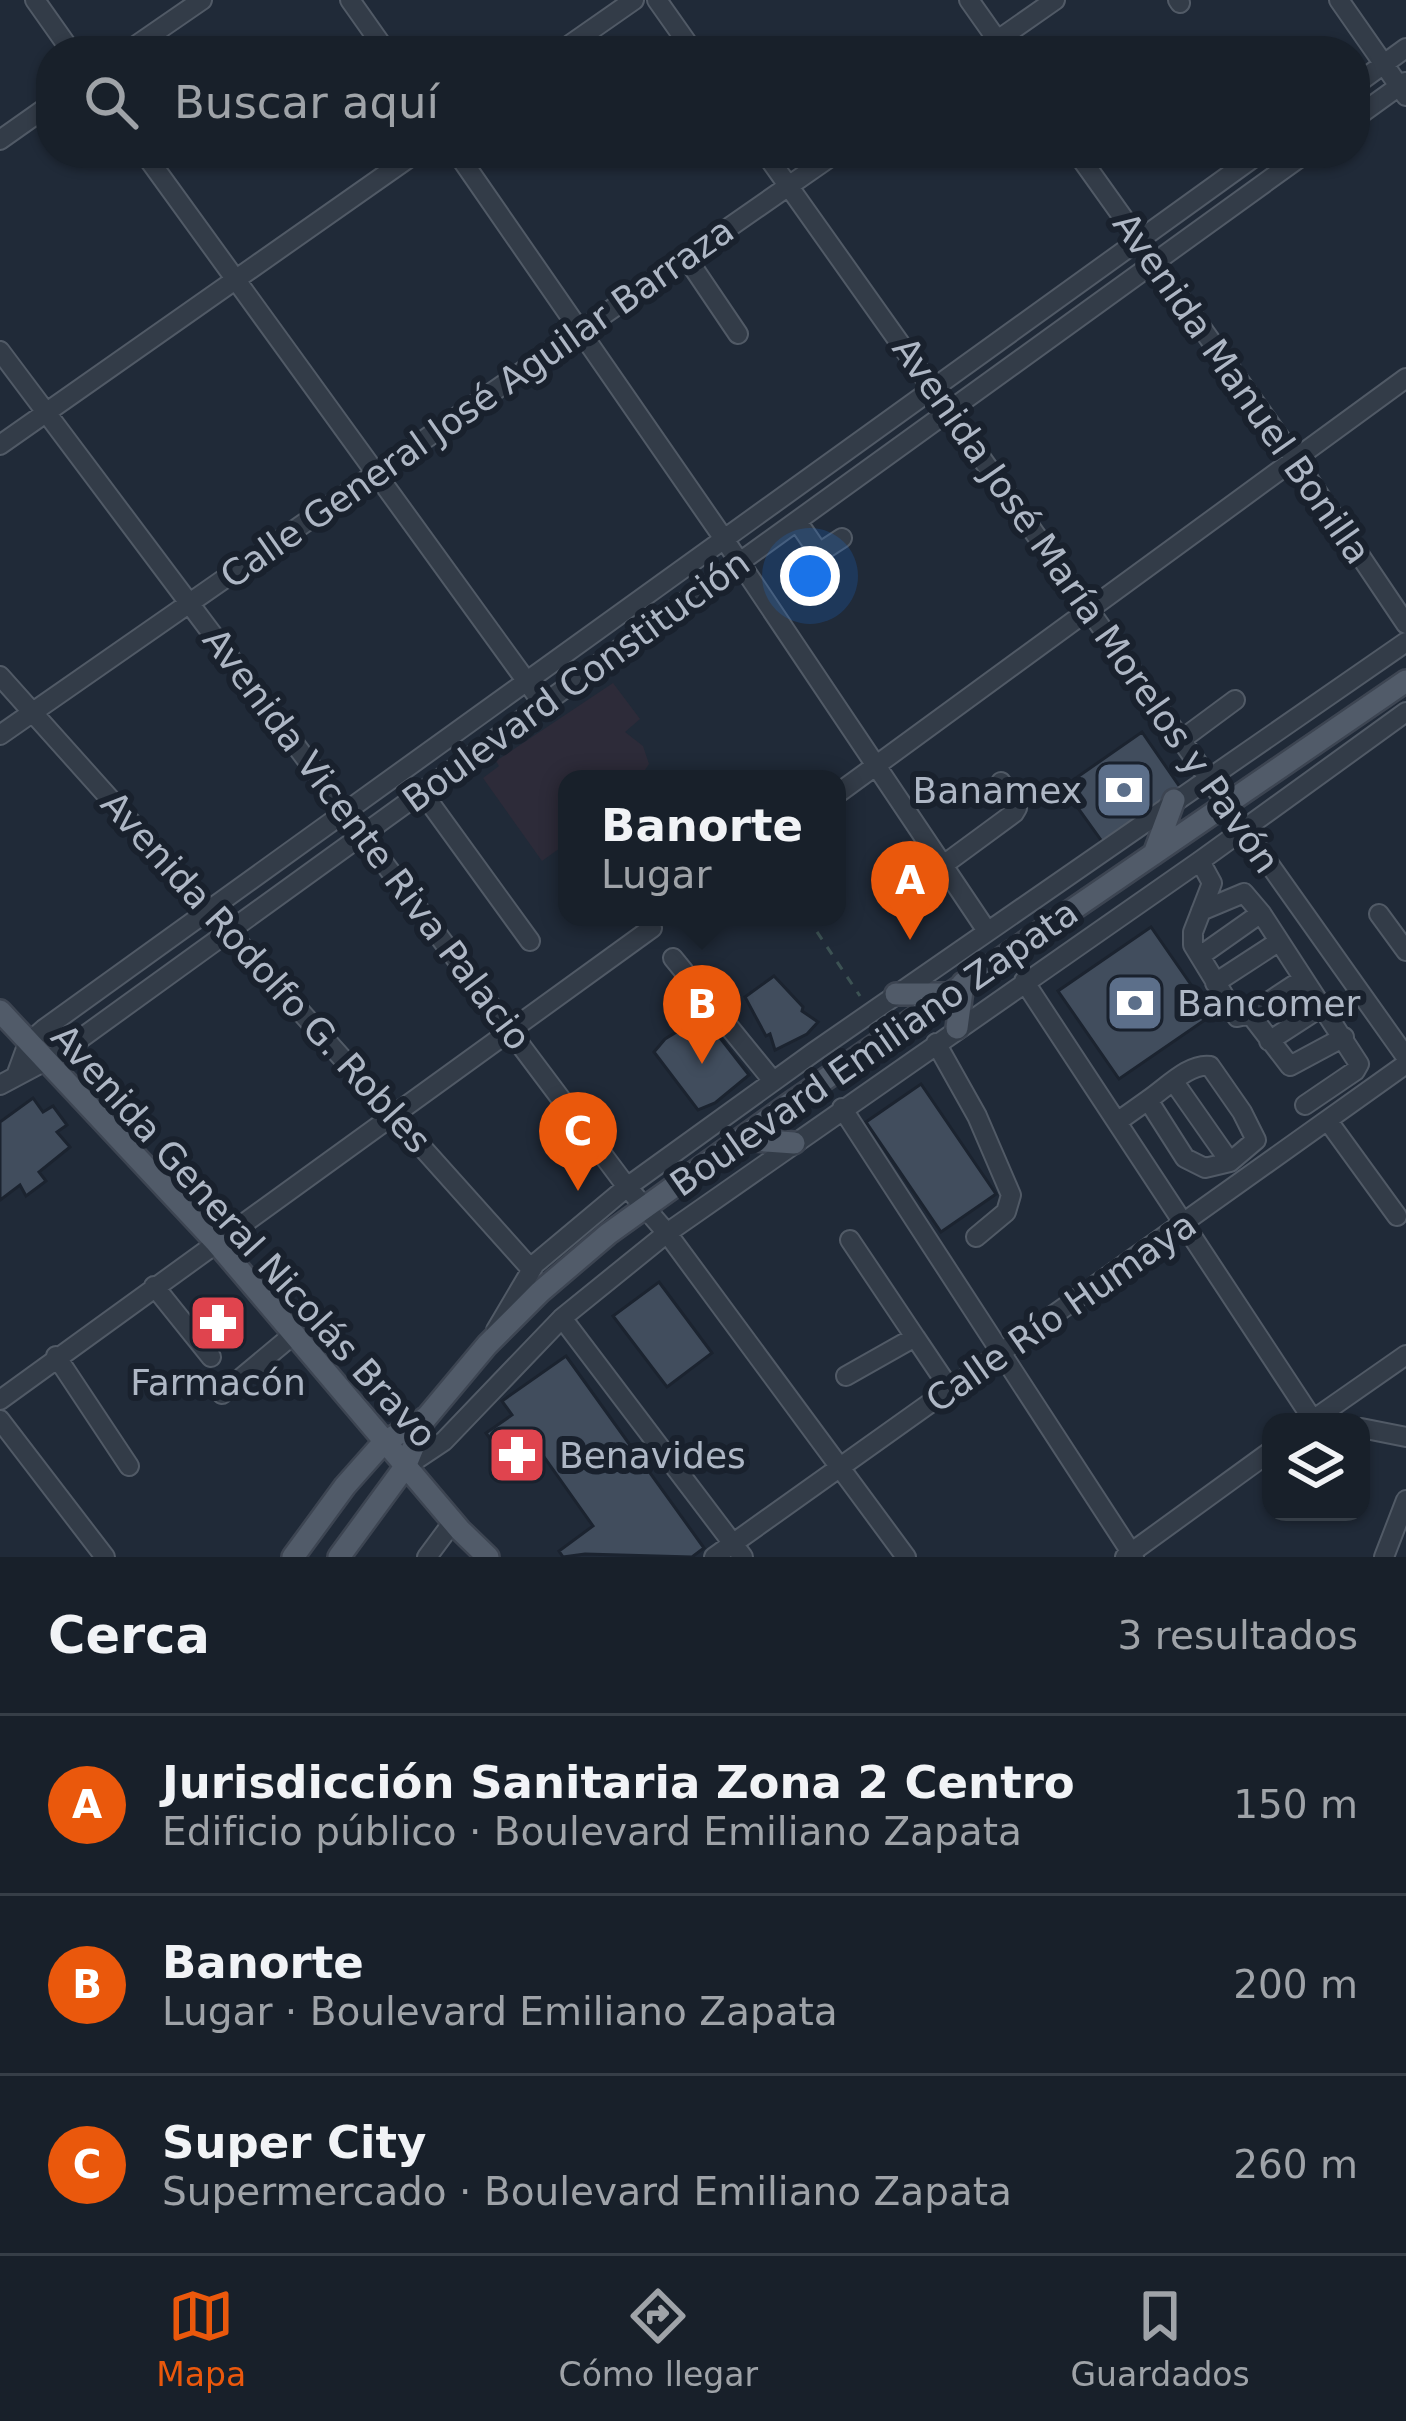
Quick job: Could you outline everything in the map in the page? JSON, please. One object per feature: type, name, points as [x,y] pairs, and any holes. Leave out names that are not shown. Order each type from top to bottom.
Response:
[{"type":"main road","name":"Boulevard Emiliano Zapata","points":[[339,1557],[405,1467],[426,1418],[487,1346],[540,1292],[644,1206],[1406,681]]},
{"type":"main road","points":[[1154,854],[1174,800]]},
{"type":"main road","points":[[896,994],[955,989],[957,1028]]},
{"type":"main road","name":"Avenida General Nicolás Bravo","points":[[0,1011],[215,1241],[405,1467],[488,1557]]},
{"type":"main road","points":[[740,1138],[794,1143]]},
{"type":"main road","name":"Boulevard Emiliano Zapata","points":[[293,1557],[384,1442],[426,1418]]},
{"type":"street","points":[[34,0],[60,36]]},
{"type":"street","points":[[150,36],[202,0]]},
{"type":"street","points":[[350,0],[375,36]]},
{"type":"street","points":[[582,36],[634,0]]},
{"type":"street","points":[[657,0],[682,36]]},
{"type":"street","points":[[969,0],[988,36]]},
{"type":"street","points":[[1010,36],[1055,0]]},
{"type":"street","points":[[1339,0],[1364,36]]},
{"type":"street","points":[[1370,44],[1404,87],[1370,109]]},
{"type":"street","points":[[1370,74],[1406,48]]},
{"type":"street","points":[[0,140],[36,115]]},
{"type":"street","points":[[155,168],[543,704]]},
{"type":"street","points":[[0,446],[395,168]]},
{"type":"street","points":[[467,168],[987,931]]},
{"type":"street","name":"Avenida José María Morelos y Pavón","points":[[776,168],[1406,1060]]},
{"type":"street","name":"Calle General José Aguilar Barraza","points":[[0,735],[815,168]]},
{"type":"street","name":"Avenida Manuel Bonilla","points":[[1088,168],[1406,624]]},
{"type":"street","name":"Boulevard Constitución","points":[[8,1079],[28,1042],[1239,168]]},
{"type":"street","name":"Boulevard Constitución","points":[[8,1079],[45,1064],[1285,168]]},
{"type":"street","points":[[686,257],[738,334]]},
{"type":"street","name":"Avenida Vicente Riva Palacio","points":[[0,351],[906,1557]]},
{"type":"street","points":[[846,788],[1406,378]]},
{"type":"street","points":[[796,521],[819,553]]},
{"type":"street","points":[[793,572],[842,538]]},
{"type":"street","name":"Boulevard Emiliano Zapata","points":[[487,1346],[531,1269],[627,1187],[896,994],[1406,642]]},
{"type":"street","name":"Avenida Rodolfo G. Robles","points":[[0,676],[531,1269]]},
{"type":"street","points":[[1181,740],[1235,700]]},
{"type":"street","name":"Boulevard Emiliano Zapata","points":[[405,1467],[444,1441],[562,1318],[667,1233],[1200,862],[1406,712]]},
{"type":"street","points":[[942,866],[1014,813],[1014,800],[1001,782]]},
{"type":"street","points":[[422,792],[530,941]]},
{"type":"street","points":[[1200,862],[1212,884],[1192,939],[1237,1017],[1250,1014],[1304,979]]},
{"type":"street","points":[[1201,911],[1244,893],[1344,1037],[1358,1069],[1305,1105]]},
{"type":"street","points":[[1200,956],[1262,914]]},
{"type":"street","points":[[1379,914],[1406,951]]},
{"type":"street","points":[[0,1400],[652,928]]},
{"type":"street","points":[[1215,983],[1278,942]]},
{"type":"street","points":[[673,958],[773,1081]]},
{"type":"street","points":[[1024,981],[1311,1413]]},
{"type":"street","points":[[1269,1041],[1323,1006]]},
{"type":"street","points":[[1250,1014],[1290,1066],[1344,1037]]},
{"type":"street","points":[[936,1043],[986,1136],[1011,1195],[1006,1212],[976,1237]]},
{"type":"street","name":"Calle Río Humaya","points":[[714,1557],[738,1550],[840,1468],[1186,1224],[1406,1060]]},
{"type":"street","points":[[1118,1122],[1148,1100],[1174,1082],[1201,1065],[1215,1071],[1256,1133],[1253,1145],[1214,1169],[1191,1162],[1148,1100]]},
{"type":"street","points":[[1174,1082],[1230,1162]]},
{"type":"street","points":[[842,1108],[1130,1556],[1262,1457]]},
{"type":"street","points":[[1328,1121],[1397,1216]]},
{"type":"street","points":[[850,1240],[950,1389]]},
{"type":"street","points":[[154,1286],[211,1358]]},
{"type":"street","points":[[562,1318],[738,1550]]},
{"type":"street","points":[[222,1394],[295,1334]]},
{"type":"street","points":[[846,1376],[915,1337]]},
{"type":"street","points":[[1327,1413],[1406,1355]]},
{"type":"street","points":[[56,1356],[129,1466]]},
{"type":"street","points":[[0,1420],[105,1557]]},
{"type":"street","points":[[1370,1430],[1406,1436]]},
{"type":"street","points":[[1384,1557],[1406,1500]]},
{"type":"street","points":[[427,1557],[456,1526]]},
{"type":"street","points":[[440,1557],[456,1526]]},
{"type":"path","points":[[813,926],[871,1012]]},
{"type":"shaded area","points":[[613,683],[640,719],[625,732],[643,746],[649,764],[645,770],[558,770],[558,849],[542,861],[483,778],[499,766],[496,761]]},
{"type":"building","name":"Banamex","points":[[1142,732],[1184,793],[1106,847],[1063,787]]},
{"type":"building","name":"Bancomer","points":[[1151,927],[1212,1015],[1119,1079],[1058,991]]},
{"type":"building","points":[[774,976],[802,1011],[818,1022],[807,1034],[775,1050],[745,997]]},
{"type":"building","points":[[703,1016],[749,1075],[715,1103],[698,1110],[654,1052],[665,1039]]},
{"type":"building","points":[[921,1084],[996,1194],[941,1232],[866,1122]]},
{"type":"building","points":[[33,1098],[43,1112],[53,1106],[67,1125],[57,1132],[70,1147],[39,1172],[46,1181],[26,1196],[20,1185],[0,1200],[0,1122]]},
{"type":"building","points":[[659,1282],[712,1353],[667,1387],[613,1316]]},
{"type":"building","points":[[566,1356],[704,1548],[692,1557],[563,1557],[559,1551],[593,1526],[542,1454],[515,1473],[486,1433],[512,1415],[502,1401]]},
{"type":"place","name":"Banamex","points":[[1124,790]]},
{"type":"place","name":"Jurisdicción Sanitaria Zona 2 Centro","points":[[910,940]]},
{"type":"place","name":"Bancomer","points":[[1135,1003]]},
{"type":"place","name":"Banorte","points":[[702,1064]]},
{"type":"place","name":"Super City","points":[[578,1191]]},
{"type":"place","name":"Farmacón","points":[[218,1323]]},
{"type":"place","name":"Benavides","points":[[517,1455]]}]
